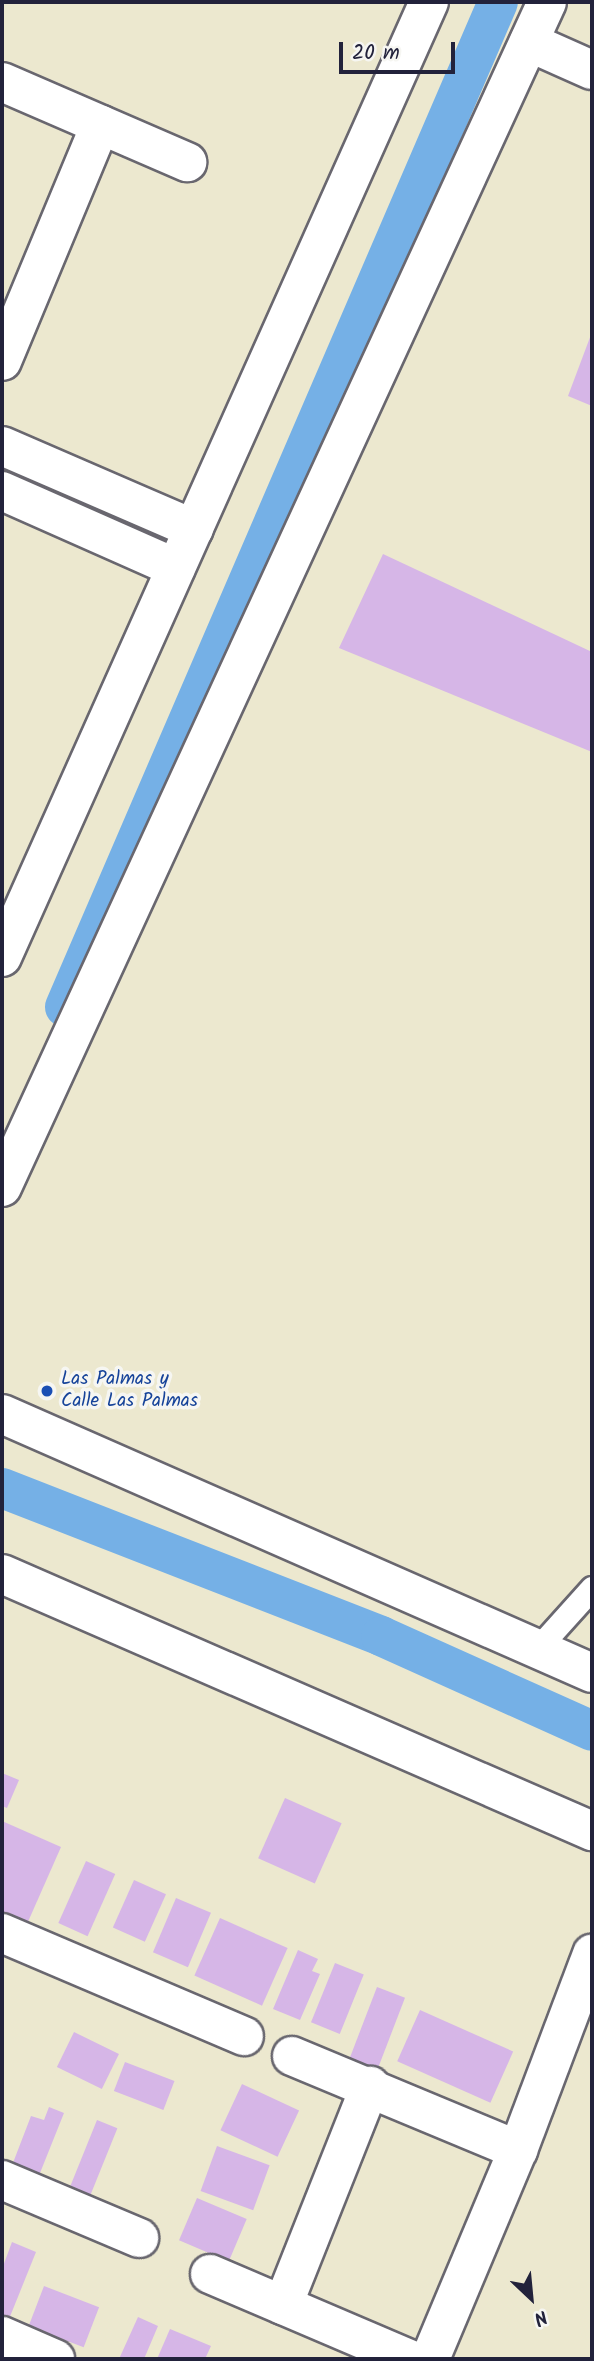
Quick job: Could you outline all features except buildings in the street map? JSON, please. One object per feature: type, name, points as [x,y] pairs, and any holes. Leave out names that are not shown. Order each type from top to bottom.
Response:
[{"type":"street","points":[[2,957],[429,2]]},
{"type":"street","points":[[2,1187],[547,2]]},
{"type":"street","points":[[529,42],[592,70]]},
{"type":"street","points":[[2,82],[187,162]]},
{"type":"street","points":[[2,361],[100,125]]},
{"type":"street","points":[[2,446],[194,529]]},
{"type":"street","points":[[2,491],[176,568]]},
{"type":"street","points":[[2,1414],[592,1673]]},
{"type":"street","points":[[2,1574],[592,1831]]},
{"type":"street","points":[[2,1933],[244,2036]]},
{"type":"street","points":[[429,2359],[518,2150],[592,1954]]},
{"type":"street","points":[[292,2056],[370,2086],[518,2150]]},
{"type":"street","points":[[283,2305],[370,2086]]},
{"type":"street","points":[[2,2180],[139,2238]]},
{"type":"street","points":[[210,2274],[409,2359]]},
{"type":"street","points":[[2,2336],[55,2359]]},
{"type":"lane","points":[[537,1649],[592,1588]]},
{"type":"waterway","points":[[65,1007],[498,2]]},
{"type":"waterway","points":[[2,1488],[381,1636],[592,1731]]},
{"type":"place","name":"Las Palmas y Calle Las Palmas","points":[[47,1391]]}]
